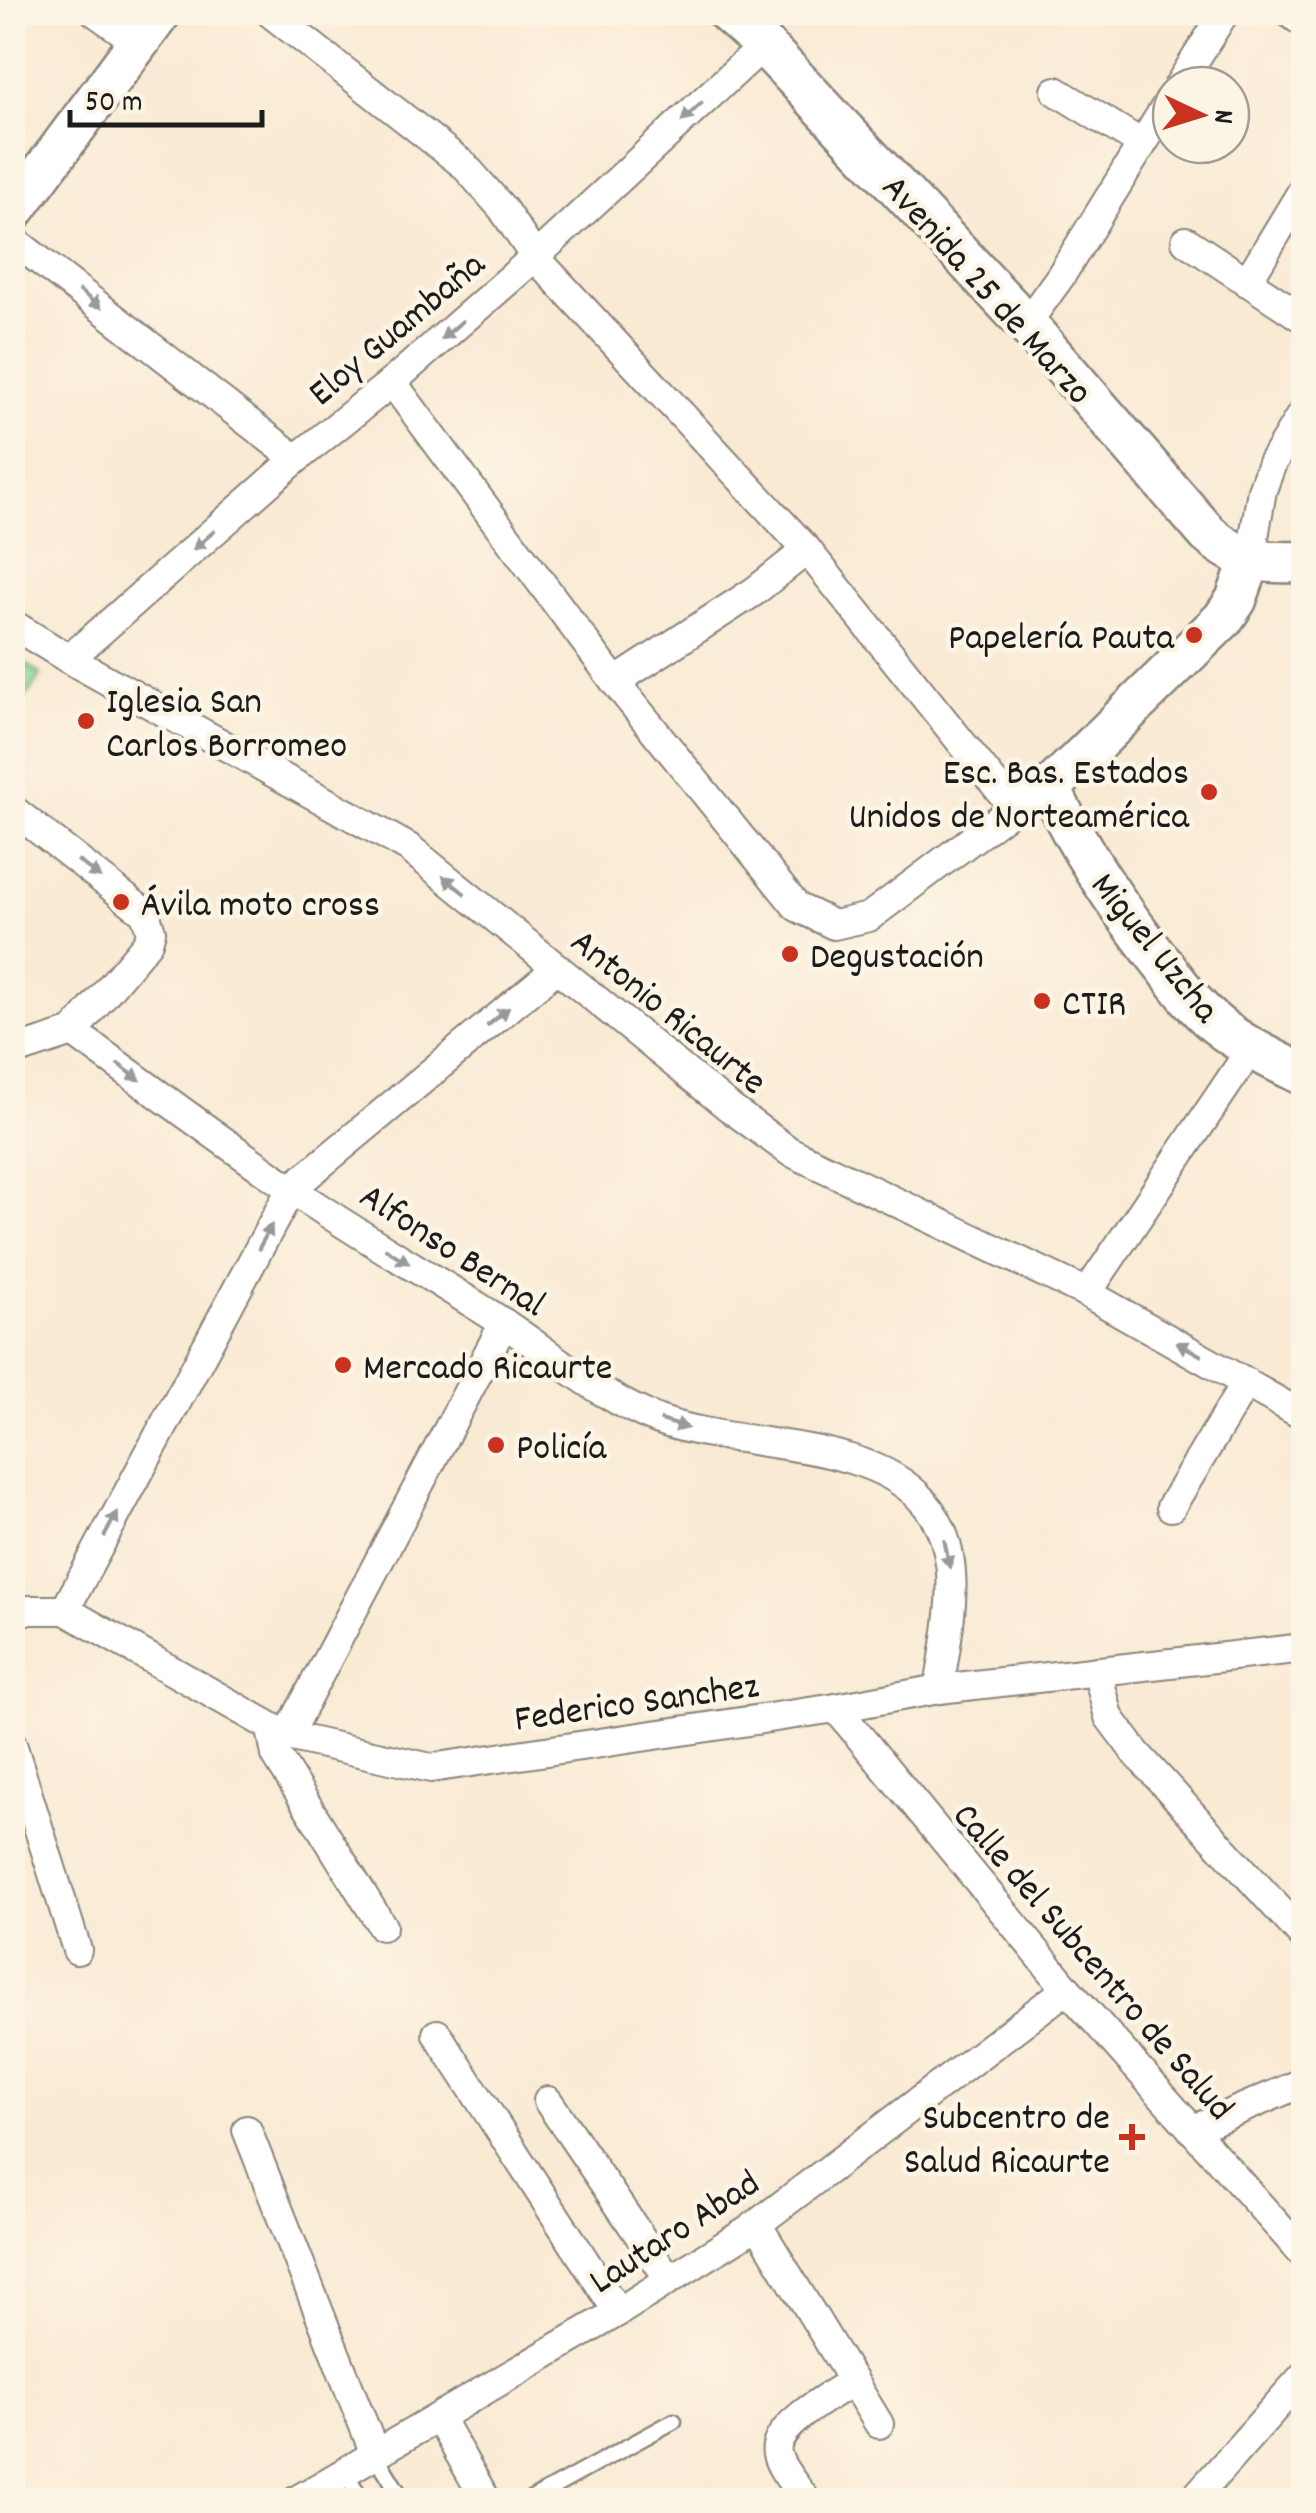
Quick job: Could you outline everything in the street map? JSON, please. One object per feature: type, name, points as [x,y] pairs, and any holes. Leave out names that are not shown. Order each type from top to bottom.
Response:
[{"type":"main road","name":"Avenida 25 de Marzo","points":[[727,12],[764,46],[1026,324],[1195,520],[1226,550],[1250,562]]},
{"type":"main road","points":[[12,213],[150,28]]},
{"type":"main road","points":[[1050,788],[1224,619],[1236,600],[1250,562],[1304,562]]},
{"type":"main road","name":"Miguel Uzcha","points":[[1050,788],[1086,859],[1184,992],[1216,1024],[1251,1049],[1304,1074]]},
{"type":"street","points":[[95,12],[150,28]]},
{"type":"street","points":[[270,12],[464,165],[502,208],[536,257],[806,550],[1014,808]]},
{"type":"street","points":[[1192,65],[1225,12]]},
{"type":"street","points":[[1288,12],[1304,23]]},
{"type":"street","name":"Eloy Guambaña","points":[[68,659],[296,459],[536,257],[764,46]]},
{"type":"street","points":[[1056,91],[1142,144]]},
{"type":"street","points":[[1026,324],[1060,277],[1151,130]]},
{"type":"street","points":[[1248,282],[1304,188]]},
{"type":"street","points":[[12,239],[296,459]]},
{"type":"street","points":[[1186,241],[1304,319]]},
{"type":"street","points":[[392,382],[615,682],[797,907],[834,925],[868,918],[1014,808],[1050,788]]},
{"type":"street","points":[[1250,562],[1262,490],[1272,463],[1304,410]]},
{"type":"street","points":[[615,682],[755,591],[806,550]]},
{"type":"street","name":"Antonio Ricaurte","points":[[12,624],[409,848],[730,1108],[789,1151],[1087,1293],[1304,1416]]},
{"type":"street","points":[[12,809],[145,913],[150,922],[148,942],[73,1032],[12,1052]]},
{"type":"street","points":[[12,1610],[65,1610],[291,1189],[557,968]]},
{"type":"street","name":"Alfonso Bernal","points":[[73,1032],[291,1189],[618,1400],[659,1420],[705,1433],[862,1461],[900,1478],[925,1503],[945,1538],[952,1579],[950,1622],[939,1688]]},
{"type":"street","points":[[1087,1293],[1251,1049]]},
{"type":"street","points":[[382,1926],[276,1755],[279,1732],[504,1323]]},
{"type":"street","points":[[1171,1506],[1246,1382]]},
{"type":"street","name":"Federico Sanchez","points":[[65,1610],[279,1732],[431,1768],[836,1708],[939,1688],[1304,1648]]},
{"type":"street","points":[[1097,1671],[1108,1717],[1136,1753],[1304,1937]]},
{"type":"street","name":"Calle del Subcentro de Salud","points":[[836,1708],[1067,1989],[1304,2254]]},
{"type":"street","points":[[12,1744],[77,1950]]},
{"type":"street","name":"Lautaro Abad","points":[[297,2500],[618,2312],[757,2224],[1067,1989]]},
{"type":"street","points":[[437,2034],[618,2312]]},
{"type":"street","points":[[1192,2130],[1304,2082]]},
{"type":"street","points":[[548,2100],[670,2280]]},
{"type":"street","points":[[247,2130],[375,2454]]},
{"type":"street","points":[[757,2224],[880,2424]]},
{"type":"street","points":[[1193,2500],[1304,2375]]},
{"type":"street","points":[[806,2500],[777,2457],[776,2442],[784,2429],[853,2381]]},
{"type":"street","points":[[439,2418],[486,2500]]},
{"type":"lane","points":[[530,2500],[674,2421]]},
{"type":"lane","points":[[375,2454],[403,2500]]},
{"type":"lane","points":[[346,2472],[362,2500]]},
{"type":"green space","points":[[13,654],[41,675],[13,714]]},
{"type":"place","name":"Papelería Pauta","points":[[1194,635]]},
{"type":"place","name":"Iglesia San Carlos Borromeo","points":[[86,721]]},
{"type":"place","name":"Esc. Bas. Estados Unidos de Norteamérica","points":[[1209,792]]},
{"type":"place","name":"Ávila moto cross","points":[[121,902]]},
{"type":"place","name":"Degustación","points":[[790,954]]},
{"type":"place","name":"CTIR","points":[[1042,1001]]},
{"type":"place","name":"Mercado Ricaurte","points":[[343,1365]]},
{"type":"place","name":"Policía","points":[[496,1445]]},
{"type":"place","name":"Subcentro de Salud Ricaurte","points":[[1132,2137]]}]
